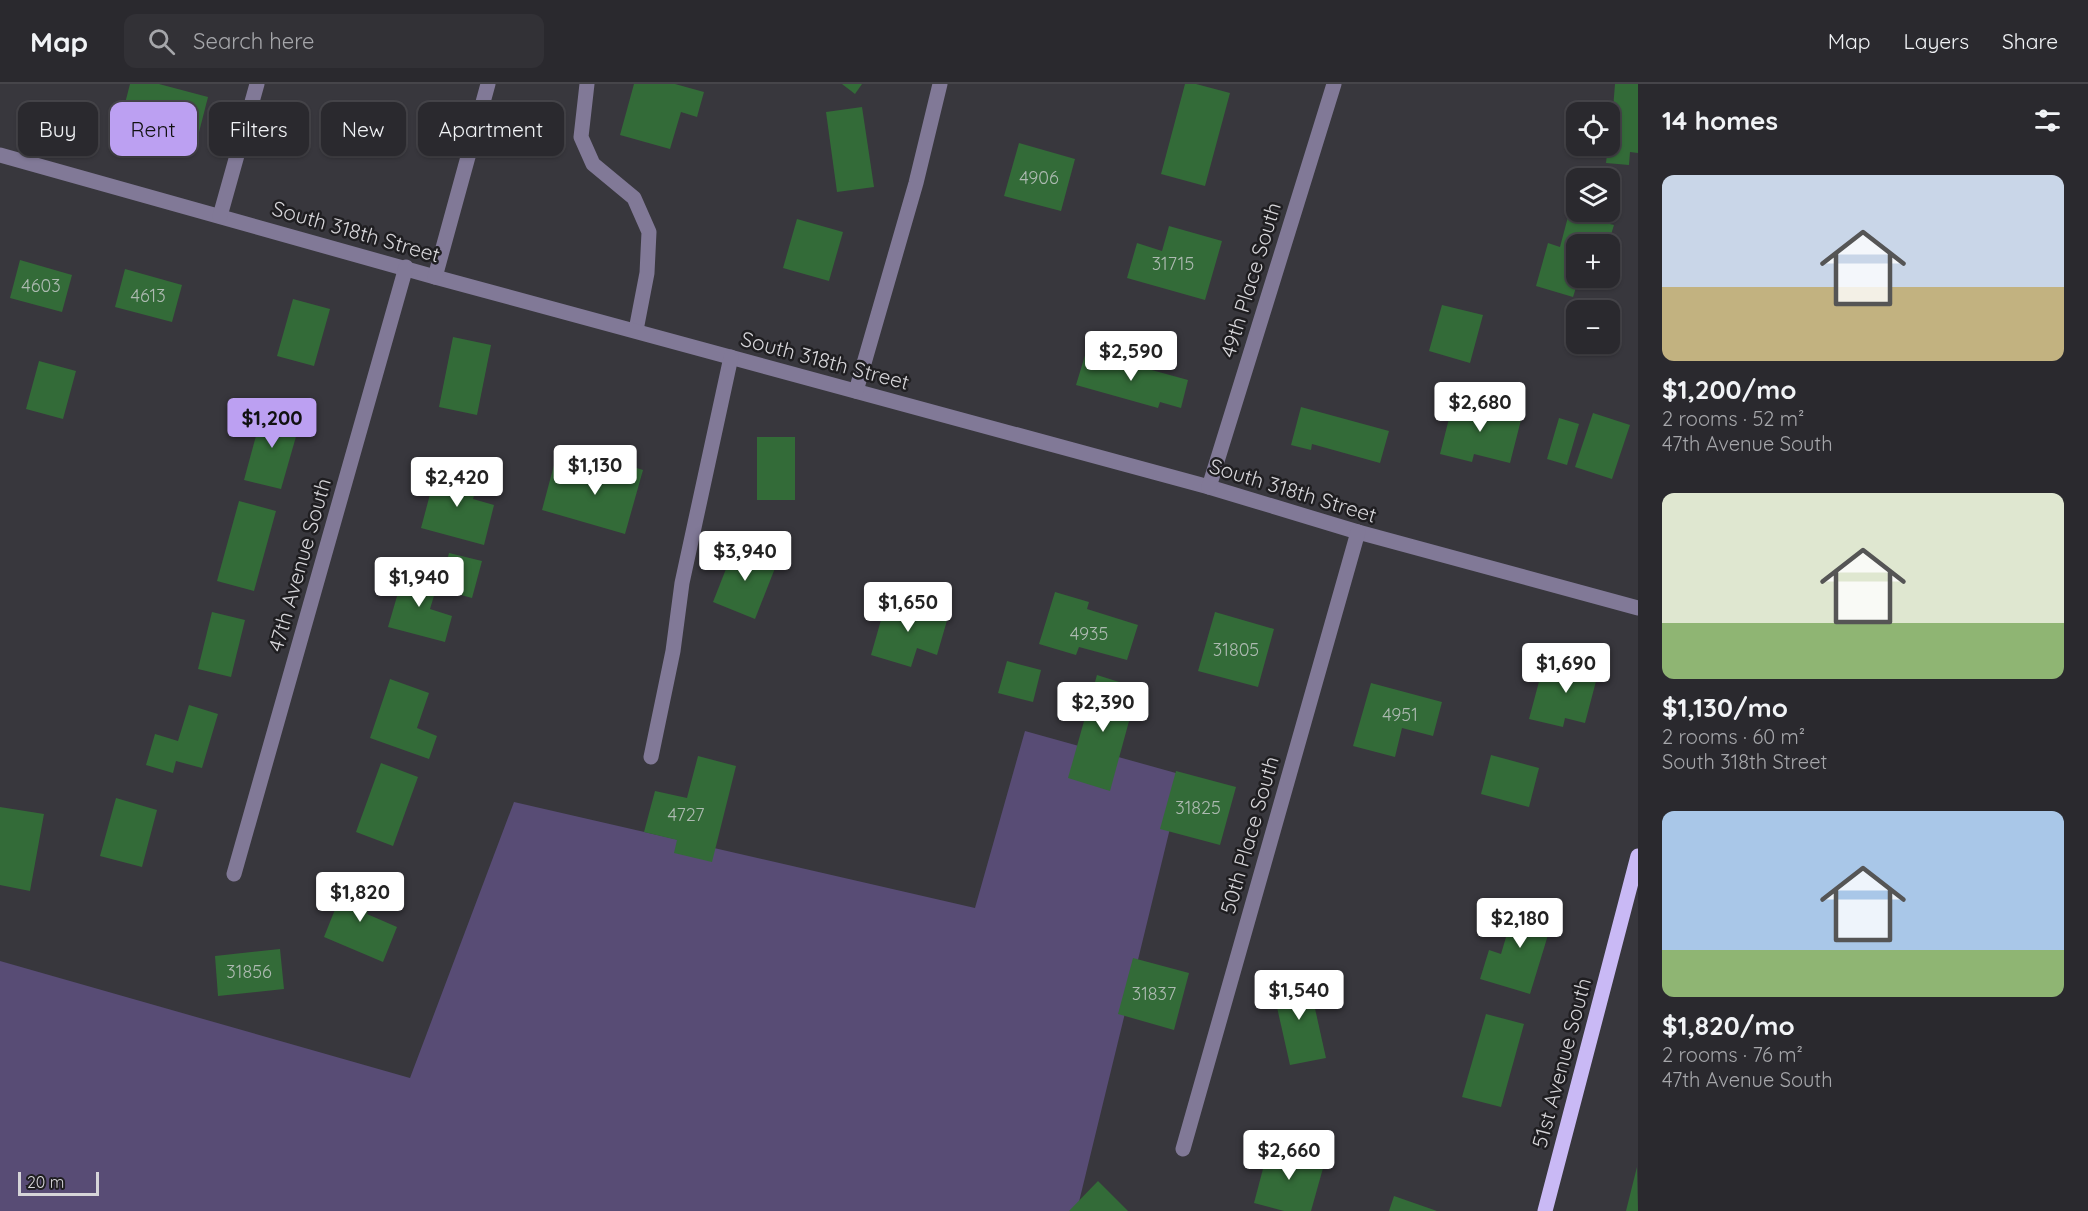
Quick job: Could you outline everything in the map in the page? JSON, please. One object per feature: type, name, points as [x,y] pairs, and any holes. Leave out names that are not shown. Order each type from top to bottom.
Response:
[{"type":"main road","name":"51st Avenue South","points":[[1545,1211],[1638,856]]},
{"type":"street","points":[[220,216],[257,84]]},
{"type":"street","points":[[435,277],[488,84]]},
{"type":"street","points":[[587,84],[581,138],[593,164],[634,198],[649,232],[647,273],[636,330]]},
{"type":"street","points":[[856,391],[916,183],[940,84]]},
{"type":"street","name":"49th Place South","points":[[1209,487],[1334,84]]},
{"type":"street","name":"South 318th Street","points":[[0,155],[435,277],[1209,487],[1358,532],[1638,608]]},
{"type":"street","name":"47th Avenue South","points":[[234,874],[406,267]]},
{"type":"street","points":[[651,757],[673,651],[682,583],[731,357]]},
{"type":"street","name":"50th Place South","points":[[1183,1149],[1358,532]]},
{"type":"shaded area","points":[[1025,731],[1183,775],[1078,1206],[1093,1211],[0,1211],[0,961],[410,1078],[514,802],[975,908]]},
{"type":"building","points":[[130,84],[159,84],[208,97],[197,140],[197,102],[125,102]]},
{"type":"building","points":[[634,84],[675,84],[704,92],[697,117],[681,112],[670,149],[620,135]]},
{"type":"building","points":[[842,84],[862,84],[855,94]]},
{"type":"building","points":[[1185,84],[1196,84],[1230,93],[1205,186],[1161,174]]},
{"type":"building","points":[[1615,84],[1638,84],[1638,153],[1630,152],[1629,165],[1606,163],[1607,156],[1620,156],[1620,102],[1614,102]]},
{"type":"building","points":[[862,107],[874,187],[837,192],[826,112]]},
{"type":"building","points":[[1019,143],[1075,159],[1061,211],[1004,196]]},
{"type":"building","points":[[797,219],[843,232],[829,281],[783,268]]},
{"type":"building","points":[[1567,222],[1610,222],[1614,225],[1611,234],[1566,234],[1566,288],[1576,288],[1573,297],[1536,286],[1548,243],[1560,247]]},
{"type":"building","points":[[1169,226],[1222,241],[1205,300],[1127,278],[1137,243],[1162,251]]},
{"type":"building","points":[[20,260],[72,275],[62,312],[10,298]]},
{"type":"building","points":[[125,269],[182,285],[172,322],[115,307]]},
{"type":"building","points":[[293,299],[330,309],[314,366],[277,356]]},
{"type":"building","points":[[1442,305],[1483,315],[1470,363],[1429,351]]},
{"type":"building","points":[[453,337],[491,345],[477,415],[439,407]]},
{"type":"building","points":[[1086,352],[1188,380],[1181,408],[1160,402],[1158,408],[1076,385]]},
{"type":"building","points":[[39,361],[76,371],[63,419],[26,409]]},
{"type":"building","points":[[1454,399],[1522,416],[1510,463],[1474,454],[1472,462],[1440,454]]},
{"type":"building","points":[[1301,407],[1389,431],[1380,463],[1312,444],[1311,450],[1291,445]]},
{"type":"building","points":[[263,410],[301,419],[281,489],[244,480]]},
{"type":"building","points":[[1593,413],[1630,425],[1612,479],[1575,467]]},
{"type":"building","points":[[1559,418],[1579,424],[1567,465],[1547,459]]},
{"type":"building","points":[[757,437],[795,437],[795,500],[757,500]]},
{"type":"building","points":[[611,460],[643,470],[625,534],[542,510],[554,465],[605,479]]},
{"type":"building","points":[[437,468],[479,480],[473,499],[494,505],[484,545],[421,528]]},
{"type":"building","points":[[239,501],[276,511],[254,591],[217,581]]},
{"type":"building","points":[[735,546],[777,563],[755,619],[713,602]]},
{"type":"building","points":[[449,553],[482,561],[472,598],[439,589]]},
{"type":"building","points":[[405,569],[439,579],[430,609],[452,616],[445,642],[388,627]]},
{"type":"building","points":[[1055,592],[1089,602],[1087,609],[1138,625],[1127,660],[1079,647],[1076,655],[1039,644]]},
{"type":"building","points":[[887,599],[948,617],[937,655],[917,648],[911,667],[871,655]]},
{"type":"building","points":[[212,612],[245,620],[231,677],[198,669]]},
{"type":"building","points":[[1215,612],[1274,629],[1258,687],[1198,671]]},
{"type":"building","points":[[1564,657],[1600,666],[1585,723],[1565,718],[1563,727],[1529,719],[1541,674],[1558,679]]},
{"type":"building","points":[[1007,661],[1041,670],[1033,702],[998,693]]},
{"type":"building","points":[[1097,675],[1138,688],[1110,791],[1068,778]]},
{"type":"building","points":[[390,679],[429,693],[417,728],[437,736],[429,759],[370,738]]},
{"type":"building","points":[[1371,683],[1442,702],[1433,736],[1402,728],[1395,757],[1353,746]]},
{"type":"building","points":[[189,705],[218,714],[202,768],[176,761],[173,773],[146,765],[155,734],[178,741]]},
{"type":"building","points":[[1491,755],[1539,768],[1529,807],[1481,794]]},
{"type":"building","points":[[698,756],[736,766],[712,862],[674,853],[677,840],[644,832],[655,791],[687,798]]},
{"type":"building","points":[[381,763],[418,777],[393,846],[356,832]]},
{"type":"building","points":[[1176,771],[1236,787],[1220,845],[1160,829]]},
{"type":"building","points":[[116,798],[157,810],[142,867],[100,856]]},
{"type":"building","points":[[0,807],[44,814],[30,891],[0,885]]},
{"type":"building","points":[[348,877],[377,889],[367,914],[397,927],[383,962],[324,937]]},
{"type":"building","points":[[1517,900],[1555,912],[1530,994],[1480,979],[1489,950],[1501,954]]},
{"type":"building","points":[[280,949],[284,989],[218,996],[215,956]]},
{"type":"building","points":[[1133,958],[1189,973],[1174,1030],[1118,1014]]},
{"type":"building","points":[[1308,977],[1326,1058],[1290,1065],[1272,985]]},
{"type":"building","points":[[1486,1014],[1524,1024],[1501,1107],[1462,1097]]},
{"type":"building","points":[[1269,1146],[1325,1161],[1311,1211],[1284,1211],[1254,1203]]},
{"type":"building","points":[[1637,1167],[1638,1211],[1626,1211]]},
{"type":"building","points":[[1098,1181],[1128,1211],[1069,1211]]},
{"type":"building","points":[[1394,1196],[1437,1211],[1389,1211]]}]
